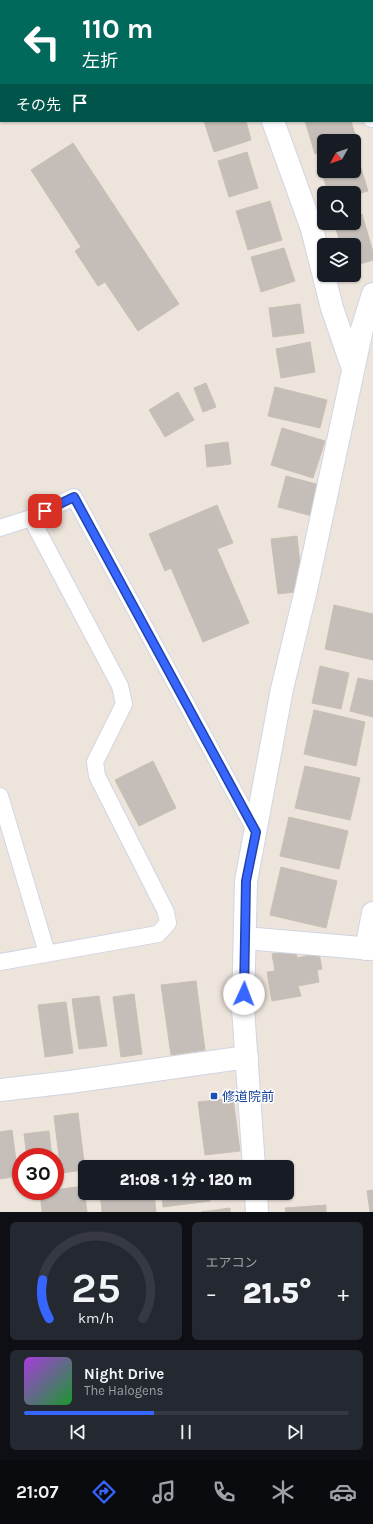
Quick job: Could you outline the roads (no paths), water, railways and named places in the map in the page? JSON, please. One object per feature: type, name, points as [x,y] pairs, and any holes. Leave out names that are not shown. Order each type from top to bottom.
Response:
[{"type":"street","points":[[272,122],[312,229],[332,308],[353,369]]},
{"type":"street","points":[[254,1160],[243,1008],[246,938],[246,881],[282,689],[306,590],[362,329],[373,294]]},
{"type":"street","points":[[246,938],[370,949],[373,913]]},
{"type":"street","points":[[0,1090],[70,1082],[247,1057]]},
{"type":"street","points":[[256,1200],[257,1212]]},
{"type":"lane","points":[[0,528],[31,518],[74,497],[256,832]]},
{"type":"lane","points":[[0,962],[158,934],[168,923],[166,912],[97,776],[96,762],[124,704],[120,686],[31,518]]},
{"type":"lane","points":[[0,796],[48,953]]},
{"type":"place","name":"修道院前","points":[[214,1096]]}]
